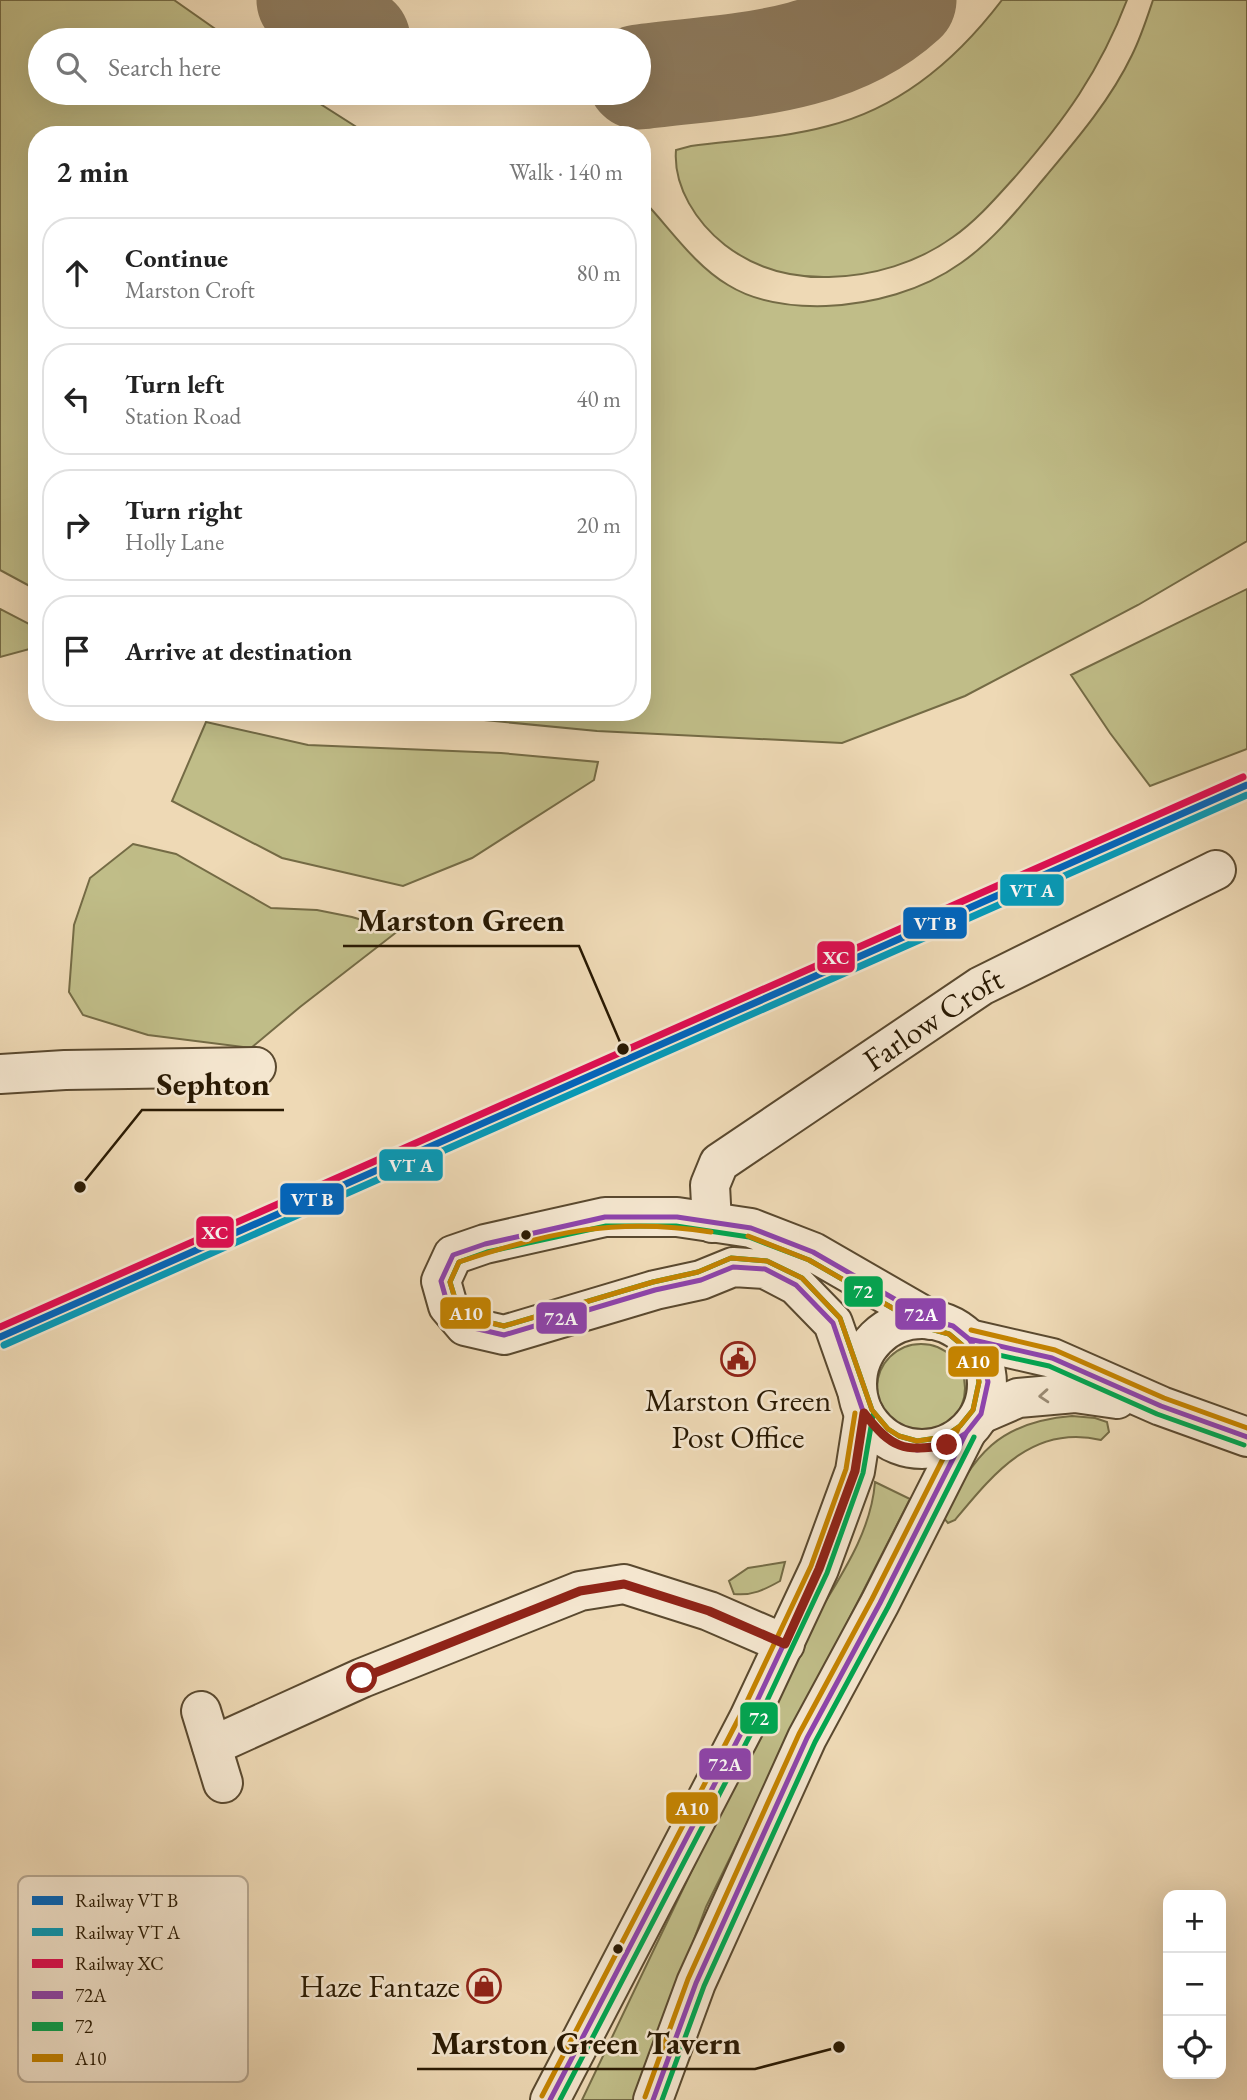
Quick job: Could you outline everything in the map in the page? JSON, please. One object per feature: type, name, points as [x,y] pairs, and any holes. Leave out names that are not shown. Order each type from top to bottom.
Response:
[{"type":"street","name":"Farlow Croft","points":[[712,1223],[710,1185],[719,1163],[981,986],[1216,870]]},
{"type":"street","points":[[0,1074],[256,1067]]},
{"type":"street","points":[[931,1320],[813,1252],[751,1228],[677,1217],[605,1217],[485,1244],[453,1255],[441,1281],[448,1306],[465,1326],[504,1335],[655,1290],[701,1280],[733,1268],[765,1269],[796,1285],[833,1323],[861,1402],[882,1436],[895,1444],[917,1450],[947,1445],[973,1424],[1017,1398],[1075,1394],[1161,1406]]},
{"type":"street","points":[[550,2100],[749,1718],[819,1569],[855,1471],[861,1402],[859,1368],[865,1353],[879,1336],[896,1325],[918,1319],[953,1326],[969,1339],[984,1362],[988,1382],[973,1424],[807,1738],[696,1983],[653,2100]]},
{"type":"street","points":[[969,1339],[1052,1358],[1161,1406],[1247,1437]]},
{"type":"street","points":[[223,1783],[206,1729],[362,1678],[580,1591],[624,1584],[709,1611],[785,1644]]},
{"type":"shaded area","points":[[0,0],[174,0],[214,28],[28,28],[28,105],[322,105],[355,126],[28,126],[28,585],[0,570]]},
{"type":"shaded area","points":[[1002,0],[1127,0],[1105,50],[1065,115],[1000,194],[953,237],[910,261],[878,271],[845,276],[801,276],[761,266],[749,260],[725,245],[696,215],[678,177],[676,150],[811,130],[854,118],[879,107],[903,94],[947,61]]},
{"type":"shaded area","points":[[1153,0],[1247,0],[1247,541],[1138,605],[965,696],[842,743],[597,731],[494,721],[651,721],[651,209],[704,267],[728,285],[751,296],[788,305],[826,306],[896,294],[946,273],[996,234],[1093,118],[1124,71]]},
{"type":"shaded area","points":[[1247,589],[1247,749],[1150,786],[1071,675]]},
{"type":"shaded area","points":[[0,609],[28,623],[28,649],[0,657]]},
{"type":"shaded area","points":[[206,722],[308,745],[501,753],[598,762],[594,780],[472,858],[403,886],[282,858],[172,801]]},
{"type":"shaded area","points":[[133,844],[176,854],[271,908],[317,910],[398,931],[251,1048],[148,1035],[83,1015],[69,992],[74,925],[90,878]]},
{"type":"shaded area","points":[[921,1344],[938,1347],[952,1357],[962,1371],[965,1388],[962,1405],[952,1419],[938,1429],[921,1432],[904,1429],[890,1419],[880,1405],[877,1388],[880,1371],[890,1357],[904,1347]]},
{"type":"shaded area","points":[[1072,1416],[1107,1422],[1109,1432],[1101,1440],[1077,1437],[1055,1439],[1017,1456],[985,1485],[955,1520],[948,1523],[944,1518],[955,1495],[978,1459],[992,1445],[1025,1425]]},
{"type":"shaded area","points":[[875,1482],[910,1499],[706,1907],[635,2100],[582,2100],[798,1650],[856,1548],[865,1527]]},
{"type":"shaded area","points":[[785,1562],[780,1581],[758,1592],[734,1594],[729,1581],[748,1568]]},
{"type":"taxiway","points":[[309,0],[343,28]]},
{"type":"taxiway","points":[[651,76],[744,65],[813,50],[876,22],[904,0]]},
{"type":"transit line","points":[[0,1337],[1247,785]]},
{"type":"transit line","points":[[4,1345],[1247,795]]},
{"type":"transit line","name":"72A","points":[[605,1217],[677,1217],[751,1228],[813,1252],[931,1320],[953,1326],[969,1339],[984,1362],[988,1382],[981,1414],[966,1433],[947,1445],[917,1450],[895,1444],[882,1436],[864,1414],[833,1323],[796,1285],[765,1269],[733,1267],[701,1280],[655,1290],[504,1335],[465,1326],[448,1306],[441,1281],[453,1255],[485,1244],[605,1217]]},
{"type":"transit line","name":"72","points":[[606,1226],[676,1226],[749,1237],[809,1260],[927,1328],[949,1334],[962,1345],[976,1365],[979,1382],[973,1410],[960,1426],[944,1437],[917,1441],[899,1436],[888,1429],[872,1410],[840,1318],[802,1278],[767,1261],[731,1258],[698,1272],[653,1282],[504,1326],[470,1318],[456,1302],[450,1282],[459,1262],[487,1252],[606,1226]]},
{"type":"transit line","name":"A10","points":[[711,1232],[644,1226],[553,1235],[459,1262],[450,1282],[456,1302],[470,1318],[504,1326],[653,1282],[698,1272],[731,1258],[767,1261],[802,1278],[840,1318],[872,1410],[888,1429],[899,1436],[917,1441],[944,1437],[960,1426],[973,1410],[979,1382],[976,1365],[962,1345],[949,1334],[927,1328],[809,1260],[748,1236]]},
{"type":"transit line","name":"A10","points":[[971,1330],[1055,1350],[1164,1398],[1247,1428]]},
{"type":"transit line","name":"72A","points":[[969,1339],[1052,1358],[1161,1406],[1247,1437]]},
{"type":"transit line","name":"72","points":[[967,1348],[1049,1366],[1157,1414],[1244,1445]]},
{"type":"transit line","name":"A10","points":[[542,2096],[741,1714],[811,1566],[846,1469],[855,1413]]},
{"type":"transit line","name":"72A","points":[[550,2100],[749,1718],[819,1569],[855,1471],[864,1414]]},
{"type":"transit line","name":"72","points":[[560,2100],[757,1722],[827,1573],[863,1473],[873,1415]]},
{"type":"transit line","name":"A10","points":[[645,2097],[688,1979],[799,1734],[872,1599],[958,1429]]},
{"type":"transit line","name":"72A","points":[[653,2100],[696,1983],[807,1738],[880,1603],[966,1433]]},
{"type":"transit line","name":"72","points":[[662,2100],[704,1986],[815,1742],[888,1607],[974,1437]]},
{"type":"rail line","name":"XC","points":[[0,1327],[1243,777]]},
{"type":"place","name":"Marston Green","points":[[623,1049]]},
{"type":"place","name":"Sephton","points":[[80,1187]]},
{"type":"place","name":"Marston Green Post Office","points":[[738,1359]]},
{"type":"place","name":"Haze Fantaze","points":[[484,1986]]},
{"type":"place","name":"Marston Green Tavern","points":[[839,2047]]},
{"type":"route","points":[[362,1678],[580,1591],[624,1584],[709,1611],[785,1644],[819,1569],[855,1471],[864,1413],[882,1436],[895,1444],[917,1450],[947,1445]]}]
